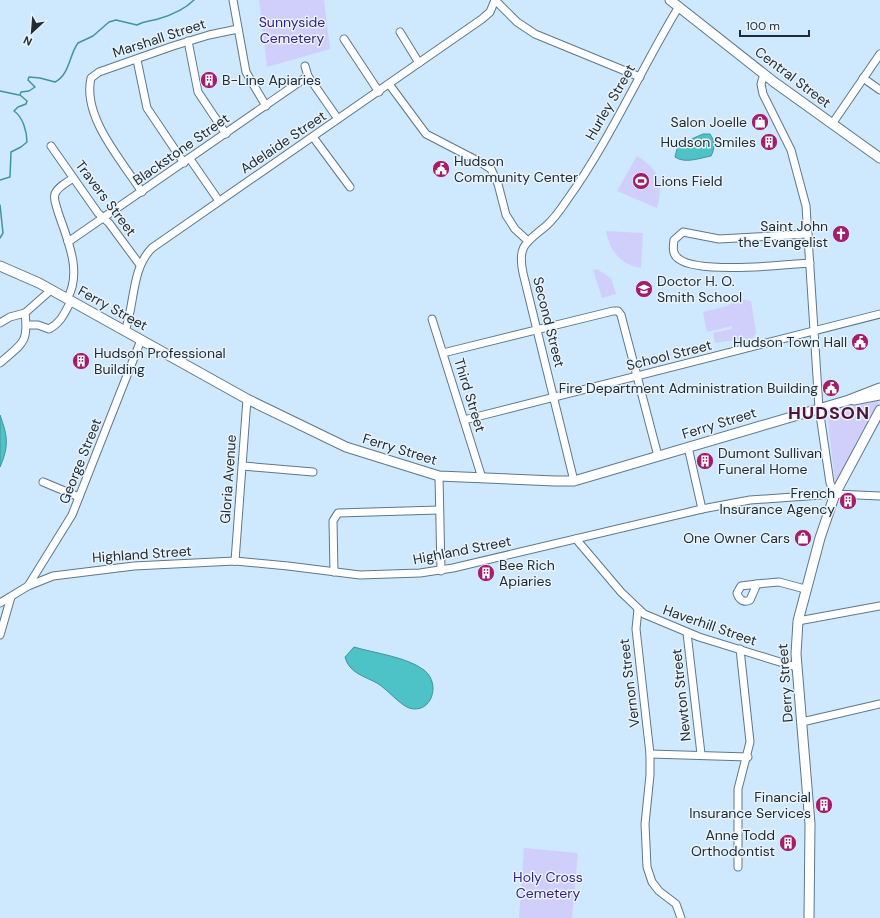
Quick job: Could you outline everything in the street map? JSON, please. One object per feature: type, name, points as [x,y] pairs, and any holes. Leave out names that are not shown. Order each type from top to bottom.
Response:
[{"type":"main road","name":"Central Street","points":[[670,0],[678,4],[764,74],[880,158]]},
{"type":"main road","name":"Ferry Street","points":[[0,266],[51,290],[247,399],[346,447],[439,476],[555,481],[574,480],[849,400],[880,388]]},
{"type":"main road","name":"Ferry Street","points":[[849,400],[863,400],[880,396]]},
{"type":"main road","name":"Derry Street","points":[[809,918],[810,824],[796,667],[798,621],[805,589],[835,494],[879,412]]},
{"type":"street","points":[[233,0],[246,72],[266,106]]},
{"type":"street","points":[[495,0],[518,22],[535,34],[640,77]]},
{"type":"street","name":"Adelaide Street","points":[[126,331],[130,318],[140,265],[145,255],[156,244],[379,92],[482,19],[490,12],[495,0]]},
{"type":"street","name":"Hurley Street","points":[[528,241],[552,220],[574,190],[640,77],[678,4]]},
{"type":"street","name":"Marshall Street","points":[[142,192],[98,125],[92,105],[90,89],[91,78],[99,72],[188,41],[238,29]]},
{"type":"street","points":[[400,32],[419,63]]},
{"type":"street","points":[[344,39],[379,92]]},
{"type":"street","points":[[188,41],[198,92],[226,134]]},
{"type":"street","points":[[832,124],[880,54]]},
{"type":"street","points":[[137,60],[147,108],[219,201]]},
{"type":"street","points":[[305,66],[308,76],[338,119]]},
{"type":"street","points":[[764,74],[761,84],[763,94],[785,137],[796,166],[806,206],[819,408],[830,483],[835,494]]},
{"type":"street","name":"Blackstone Street","points":[[68,242],[308,76]]},
{"type":"street","points":[[863,78],[880,90]]},
{"type":"street","points":[[389,84],[426,134],[480,162],[491,170],[498,184],[506,215],[515,229],[528,241]]},
{"type":"street","points":[[313,137],[350,187]]},
{"type":"street","name":"Travers Street","points":[[51,146],[98,213],[104,218],[140,265]]},
{"type":"street","points":[[27,325],[38,325],[49,329],[55,326],[60,322],[69,300],[75,279],[68,242],[54,199],[57,190],[74,178]]},
{"type":"street","points":[[808,234],[719,239],[684,232],[676,236],[673,246],[675,256],[682,261],[711,268],[810,263]]},
{"type":"street","name":"Second Street","points":[[528,241],[521,253],[521,263],[574,480]]},
{"type":"street","points":[[0,323],[10,317],[25,313],[51,290]]},
{"type":"street","points":[[443,353],[536,329],[613,311],[618,312],[621,315],[638,375],[658,456]]},
{"type":"street","points":[[0,363],[26,338],[27,325],[25,313]]},
{"type":"street","name":"School Street","points":[[464,420],[880,314]]},
{"type":"street","name":"Third Street","points":[[432,319],[482,478]]},
{"type":"street","name":"George Street","points":[[28,586],[72,516],[141,340]]},
{"type":"street","name":"Gloria Avenue","points":[[235,561],[247,399]]},
{"type":"street","points":[[688,447],[702,509]]},
{"type":"street","points":[[243,466],[313,472]]},
{"type":"street","points":[[439,476],[438,510],[441,570]]},
{"type":"street","points":[[43,482],[79,496]]},
{"type":"street","name":"Highland Street","points":[[0,603],[28,586],[53,576],[95,570],[235,561],[376,575],[441,570],[702,509],[750,500],[835,494],[880,496]]},
{"type":"street","points":[[334,572],[333,521],[338,512],[438,510]]},
{"type":"street","name":"Haverhill Street","points":[[576,539],[638,610],[651,618],[687,633],[740,648],[796,667]]},
{"type":"street","points":[[757,584],[779,582],[805,589]]},
{"type":"street","points":[[0,635],[11,597]]},
{"type":"street","points":[[798,621],[880,606]]},
{"type":"street","name":"Vernon Street","points":[[638,610],[636,629],[650,754],[650,775],[645,824],[647,867],[652,882],[676,904],[681,918]]},
{"type":"street","name":"Newton Street","points":[[687,633],[701,754]]},
{"type":"street","points":[[738,867],[738,789],[748,756],[750,742],[740,648]]},
{"type":"street","points":[[802,722],[880,704]]},
{"type":"street","points":[[650,754],[748,756]]},
{"type":"green space","name":"Sunnyside Cemetery","points":[[259,0],[324,0],[330,49],[267,67]]},
{"type":"green space","name":"Lions Field","points":[[637,156],[650,166],[658,178],[660,191],[657,208],[617,191]]},
{"type":"green space","points":[[606,231],[643,233],[641,268],[628,264],[617,256],[610,244]]},
{"type":"green space","points":[[597,269],[611,278],[616,294],[602,298],[593,270]]},
{"type":"green space","points":[[739,298],[751,301],[756,332],[753,338],[735,343],[734,340],[715,343],[713,333],[732,329],[732,326],[707,332],[703,312],[727,306]]},
{"type":"green space","points":[[880,400],[856,442],[838,481],[835,481],[827,413]]},
{"type":"green space","name":"Holy Cross Cemetery","points":[[524,848],[578,853],[572,918],[519,918]]},
{"type":"shaded area","points":[[703,134],[710,134],[713,139],[714,148],[711,156],[688,160],[675,157],[678,145]]},
{"type":"shaded area","points":[[0,415],[5,429],[6,447],[0,467]]},
{"type":"shaded area","points":[[354,647],[400,659],[424,670],[429,676],[433,690],[432,697],[428,703],[417,709],[409,708],[377,683],[353,670],[345,657]]},
{"type":"waterway","points":[[0,180],[10,177],[11,152],[27,142],[24,125],[20,117],[14,111],[18,107],[26,104],[27,101],[20,95],[21,92],[29,91],[35,87],[28,80],[29,77],[55,82],[60,79],[64,74],[78,43],[93,36],[109,22],[116,20],[137,25],[173,14],[194,0]]},
{"type":"waterway","points":[[0,91],[19,95]]},
{"type":"waterway","points":[[0,205],[3,233],[0,238]]},
{"type":"place","name":"B-Line Apiaries","points":[[209,80]]},
{"type":"place","name":"Salon Joelle","points":[[760,122]]},
{"type":"place","name":"Hudson Smiles","points":[[769,142]]},
{"type":"place","name":"Hudson Community Center","points":[[441,169]]},
{"type":"place","name":"Lions Field","points":[[641,181]]},
{"type":"place","name":"Saint John the Evangelist","points":[[841,234]]},
{"type":"place","name":"Doctor H. O. Smith School","points":[[644,289]]},
{"type":"place","name":"Hudson Town Hall","points":[[860,342]]},
{"type":"place","name":"Hudson Professional Building","points":[[81,361]]},
{"type":"place","name":"Fire Department Administration Building","points":[[831,388]]},
{"type":"place","name":"Dumont Sullivan Funeral Home","points":[[705,461]]},
{"type":"place","name":"French Insurance Agency","points":[[848,501]]},
{"type":"place","name":"One Owner Cars","points":[[803,538]]},
{"type":"place","name":"Bee Rich Apiaries","points":[[486,573]]},
{"type":"place","name":"Financial Insurance Services","points":[[824,805]]},
{"type":"place","name":"Anne Todd Orthodontist","points":[[788,843]]},
{"type":"district","name":"HUDSON","points":[[829,413]]}]
